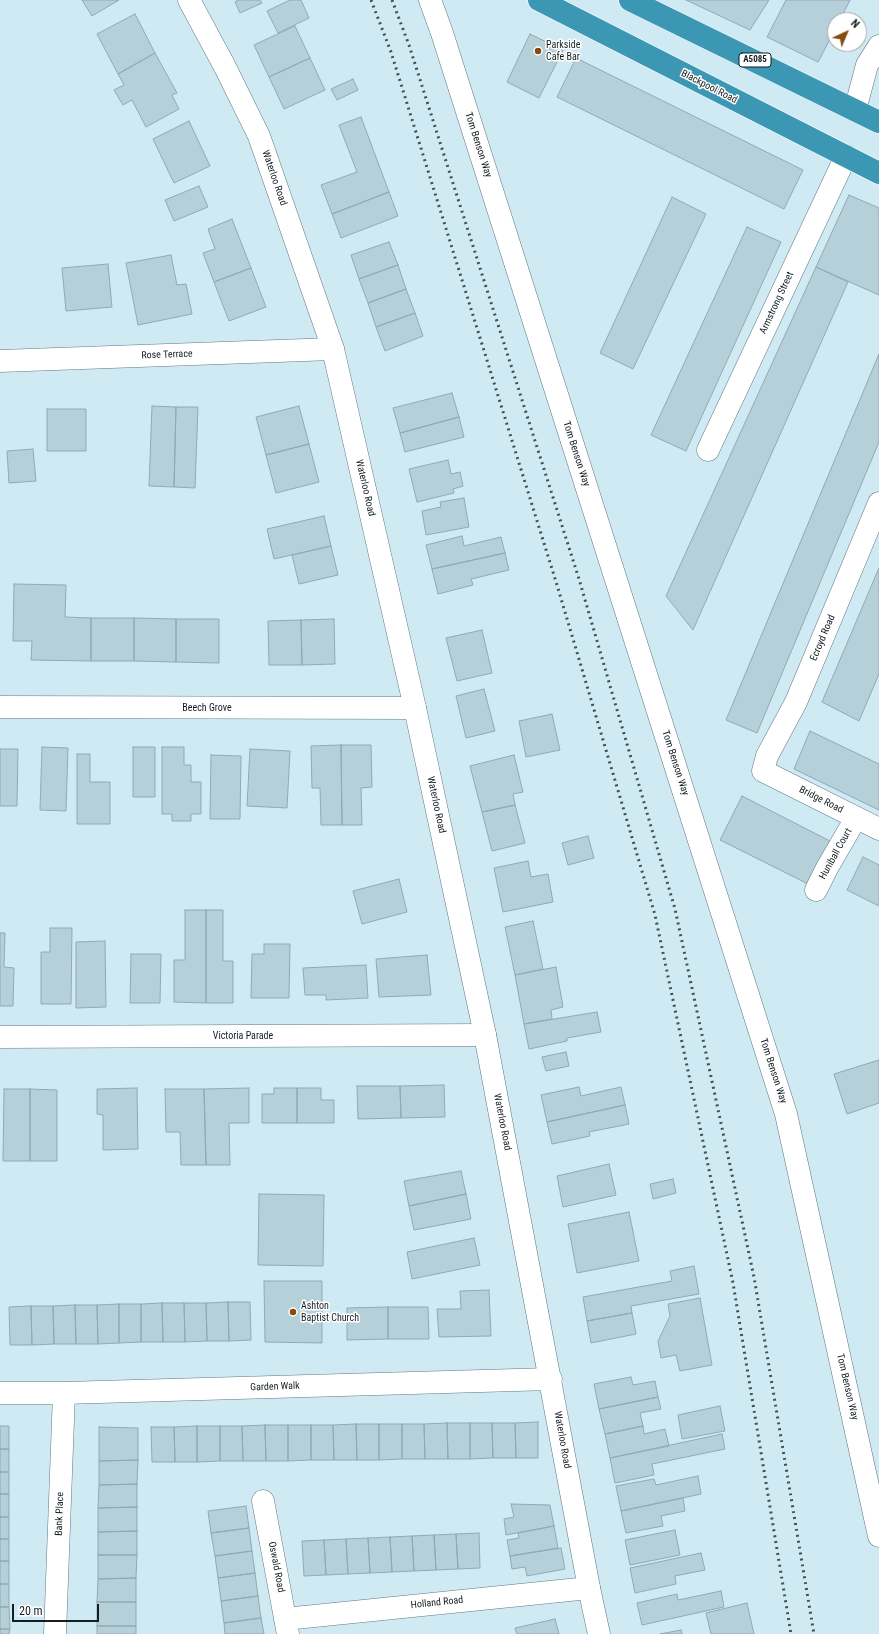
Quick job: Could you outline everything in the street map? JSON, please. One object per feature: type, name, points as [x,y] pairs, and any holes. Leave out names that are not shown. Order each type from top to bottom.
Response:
[{"type":"highway","name":"Blackpool Road","points":[[539,0],[879,173]]},
{"type":"highway","name":"A5085","points":[[630,0],[879,122]]},
{"type":"street","name":"Waterloo Road","points":[[190,0],[259,136],[333,349],[415,708],[485,1035],[551,1379],[589,1588],[599,1634]]},
{"type":"street","name":"Tom Benson Way","points":[[430,0],[442,33],[786,1114],[878,1530]]},
{"type":"street","points":[[855,110],[867,65],[879,46]]},
{"type":"street","name":"Armstrong Street","points":[[708,450],[846,156]]},
{"type":"street","name":"Rose Terrace","points":[[0,361],[333,349]]},
{"type":"street","name":"Ecroyd Road","points":[[763,770],[767,756],[796,702],[879,503]]},
{"type":"street","name":"Beech Grove","points":[[0,707],[415,708]]},
{"type":"street","name":"Bridge Road","points":[[763,770],[879,829]]},
{"type":"street","name":"Huniball Court","points":[[816,890],[856,818]]},
{"type":"street","name":"Victoria Parade","points":[[0,1037],[485,1035]]},
{"type":"street","name":"Garden Walk","points":[[0,1393],[64,1393],[551,1379]]},
{"type":"street","name":"Bank Place","points":[[55,1634],[64,1393]]},
{"type":"street","name":"Oswald Road","points":[[263,1501],[287,1626]]},
{"type":"street","name":"Holland Road","points":[[287,1626],[589,1588]]},
{"type":"building","points":[[82,0],[119,0],[92,16]]},
{"type":"building","points":[[238,0],[260,0],[262,3],[240,13],[235,2]]},
{"type":"building","points":[[290,0],[301,0],[309,18],[278,33],[267,11]]},
{"type":"building","points":[[686,0],[769,0],[750,30]]},
{"type":"building","points":[[786,0],[850,0],[844,12],[827,12],[827,45],[818,62],[767,37]]},
{"type":"building","points":[[135,14],[155,53],[118,74],[97,34]]},
{"type":"building","points":[[295,26],[310,58],[269,77],[254,45]]},
{"type":"building","points":[[530,34],[563,50],[539,98],[507,82]]},
{"type":"building","points":[[155,53],[177,93],[172,95],[179,109],[146,127],[132,100],[123,105],[114,90],[124,85],[118,74]]},
{"type":"building","points":[[310,58],[325,90],[284,109],[269,77]]},
{"type":"building","points":[[576,58],[803,170],[784,209],[557,97]]},
{"type":"building","points":[[353,79],[358,90],[337,100],[331,89]]},
{"type":"building","points":[[361,117],[389,192],[332,214],[321,185],[357,172],[339,125]]},
{"type":"building","points":[[189,121],[210,166],[174,183],[153,139]]},
{"type":"building","points":[[199,186],[208,207],[174,221],[165,200]]},
{"type":"building","points":[[389,192],[398,216],[341,238],[332,214]]},
{"type":"building","points":[[849,195],[879,208],[879,295],[816,267]]},
{"type":"building","points":[[672,197],[706,214],[633,369],[600,353]]},
{"type":"building","points":[[232,219],[251,268],[214,282],[203,253],[215,249],[208,229]]},
{"type":"building","points":[[747,227],[781,242],[686,451],[651,435]]},
{"type":"building","points":[[389,242],[398,265],[359,279],[351,255]]},
{"type":"building","points":[[171,255],[177,285],[186,284],[192,314],[138,325],[126,263]]},
{"type":"building","points":[[108,264],[112,307],[66,311],[62,268]]},
{"type":"building","points":[[398,265],[406,289],[368,303],[359,279]]},
{"type":"building","points":[[816,267],[848,282],[693,630],[666,596]]},
{"type":"building","points":[[251,268],[266,307],[229,321],[214,282]]},
{"type":"building","points":[[406,289],[415,313],[376,327],[368,303]]},
{"type":"building","points":[[415,313],[423,336],[385,351],[376,327]]},
{"type":"building","points":[[879,354],[879,442],[757,733],[726,720]]},
{"type":"building","points":[[452,393],[459,417],[400,433],[393,408]]},
{"type":"building","points":[[152,406],[176,407],[174,487],[149,486]]},
{"type":"building","points":[[299,406],[309,444],[266,455],[256,417]]},
{"type":"building","points":[[176,407],[198,407],[195,488],[174,487]]},
{"type":"building","points":[[47,409],[86,409],[86,451],[47,451]]},
{"type":"building","points":[[459,417],[464,437],[405,452],[400,433]]},
{"type":"building","points":[[309,444],[319,482],[276,493],[266,455]]},
{"type":"building","points":[[33,449],[36,481],[9,483],[7,451]]},
{"type":"building","points":[[448,460],[451,474],[460,472],[463,486],[453,489],[454,493],[417,502],[409,469]]},
{"type":"building","points":[[464,498],[469,527],[426,535],[422,511],[441,507],[440,502]]},
{"type":"building","points":[[324,516],[331,546],[274,559],[267,529]]},
{"type":"building","points":[[462,536],[464,546],[501,537],[505,553],[432,569],[426,545]]},
{"type":"building","points":[[331,546],[338,575],[299,584],[292,555]]},
{"type":"building","points":[[505,553],[509,570],[471,579],[473,585],[438,594],[432,569]]},
{"type":"building","points":[[879,568],[879,674],[859,721],[822,702]]},
{"type":"building","points":[[14,584],[66,585],[65,617],[91,618],[91,661],[31,660],[32,641],[13,641]]},
{"type":"building","points":[[91,618],[134,618],[134,661],[91,661]]},
{"type":"building","points":[[134,618],[176,619],[176,662],[134,661]]},
{"type":"building","points":[[176,619],[219,619],[219,663],[176,662]]},
{"type":"building","points":[[334,619],[335,664],[302,665],[301,620]]},
{"type":"building","points":[[301,620],[302,665],[269,665],[268,621]]},
{"type":"building","points":[[482,630],[492,673],[457,681],[446,638]]},
{"type":"building","points":[[484,689],[495,731],[466,738],[456,696]]},
{"type":"building","points":[[552,714],[560,750],[526,757],[519,721]]},
{"type":"building","points":[[810,731],[879,764],[879,810],[794,769]]},
{"type":"building","points":[[341,745],[371,745],[372,787],[361,788],[362,825],[342,825]]},
{"type":"building","points":[[341,745],[342,825],[321,825],[320,788],[312,788],[311,746]]},
{"type":"building","points":[[42,747],[68,748],[66,811],[40,810]]},
{"type":"building","points":[[133,747],[155,747],[155,797],[133,797]]},
{"type":"building","points":[[162,747],[184,747],[184,765],[191,765],[191,782],[201,782],[201,814],[191,814],[191,821],[172,821],[172,814],[162,814]]},
{"type":"building","points":[[0,749],[18,749],[17,806],[0,806]]},
{"type":"building","points":[[250,749],[290,751],[287,808],[247,806]]},
{"type":"building","points":[[77,754],[90,754],[90,782],[110,782],[110,824],[77,824]]},
{"type":"building","points":[[211,755],[241,756],[240,819],[210,819]]},
{"type":"building","points":[[514,755],[523,792],[513,794],[515,805],[482,812],[470,766]]},
{"type":"building","points":[[742,796],[830,841],[808,884],[720,840]]},
{"type":"building","points":[[515,805],[525,843],[492,851],[482,812]]},
{"type":"building","points":[[588,836],[594,858],[568,865],[562,843]]},
{"type":"building","points":[[863,857],[879,865],[879,906],[847,890]]},
{"type":"building","points":[[528,861],[531,877],[548,874],[553,902],[503,912],[494,868]]},
{"type":"building","points":[[399,879],[407,912],[362,924],[353,891]]},
{"type":"building","points":[[185,910],[206,910],[206,1003],[174,1002],[174,960],[185,960]]},
{"type":"building","points":[[206,910],[223,910],[223,961],[233,961],[233,1003],[206,1003]]},
{"type":"building","points":[[533,921],[543,969],[515,975],[505,927]]},
{"type":"building","points":[[50,928],[72,928],[71,1004],[41,1004],[41,952],[50,952]]},
{"type":"building","points":[[0,933],[5,933],[4,967],[14,968],[13,1006],[0,1006]]},
{"type":"building","points":[[105,941],[106,1007],[76,1008],[76,942]]},
{"type":"building","points":[[264,944],[290,944],[289,998],[251,998],[252,954],[264,954]]},
{"type":"building","points":[[131,954],[161,954],[160,1003],[130,1003]]},
{"type":"building","points":[[427,955],[431,995],[379,997],[376,959]]},
{"type":"building","points":[[366,965],[368,998],[326,1000],[326,995],[305,995],[303,968]]},
{"type":"building","points":[[556,967],[563,1007],[551,1010],[552,1019],[524,1024],[515,975]]},
{"type":"building","points":[[597,1012],[601,1032],[567,1038],[567,1041],[529,1049],[524,1024]]},
{"type":"building","points":[[566,1052],[569,1066],[546,1071],[542,1057]]},
{"type":"building","points":[[879,1060],[879,1103],[847,1114],[834,1074]]},
{"type":"building","points":[[444,1085],[445,1117],[401,1118],[400,1086]]},
{"type":"building","points":[[357,1086],[400,1086],[401,1118],[358,1119]]},
{"type":"building","points":[[579,1087],[581,1096],[621,1087],[625,1105],[547,1122],[541,1095]]},
{"type":"building","points":[[137,1088],[138,1149],[103,1150],[103,1115],[97,1114],[97,1089]]},
{"type":"building","points":[[249,1088],[249,1123],[229,1123],[230,1165],[206,1165],[204,1089]]},
{"type":"building","points":[[274,1088],[297,1088],[297,1123],[262,1123],[262,1094],[274,1094]]},
{"type":"building","points":[[297,1088],[321,1088],[321,1100],[334,1100],[334,1123],[297,1123]]},
{"type":"building","points":[[4,1089],[30,1089],[30,1161],[3,1161]]},
{"type":"building","points":[[30,1089],[57,1090],[57,1161],[30,1161]]},
{"type":"building","points":[[165,1089],[204,1089],[206,1165],[181,1165],[180,1132],[166,1132]]},
{"type":"building","points":[[625,1105],[629,1124],[589,1132],[590,1136],[552,1144],[547,1122]]},
{"type":"building","points":[[609,1164],[616,1195],[563,1207],[557,1176]]},
{"type":"building","points":[[461,1171],[466,1194],[409,1206],[404,1181]]},
{"type":"building","points":[[673,1179],[676,1193],[653,1199],[650,1184]]},
{"type":"building","points":[[259,1194],[324,1195],[323,1266],[258,1265]]},
{"type":"building","points":[[466,1194],[471,1219],[414,1230],[409,1206]]},
{"type":"building","points":[[629,1212],[639,1261],[577,1273],[568,1224]]},
{"type":"building","points":[[474,1238],[480,1265],[412,1279],[407,1252]]},
{"type":"building","points":[[694,1266],[699,1294],[631,1306],[632,1313],[587,1321],[583,1297],[672,1281],[670,1271]]},
{"type":"building","name":"Ashton Baptist Church","points":[[264,1281],[322,1281],[322,1343],[265,1342]]},
{"type":"building","points":[[489,1290],[491,1336],[439,1337],[437,1309],[461,1309],[460,1291]]},
{"type":"building","points":[[700,1298],[712,1365],[680,1371],[676,1355],[661,1358],[658,1341],[670,1316],[668,1304]]},
{"type":"building","points":[[228,1302],[250,1302],[251,1340],[229,1341]]},
{"type":"building","points":[[228,1302],[229,1341],[207,1341],[206,1303]]},
{"type":"building","points":[[162,1303],[163,1342],[141,1342],[141,1304]]},
{"type":"building","points":[[162,1303],[184,1303],[185,1342],[163,1342]]},
{"type":"building","points":[[184,1303],[206,1303],[207,1341],[185,1342]]},
{"type":"building","points":[[119,1304],[119,1343],[98,1344],[97,1305]]},
{"type":"building","points":[[119,1304],[141,1304],[141,1342],[119,1343]]},
{"type":"building","points":[[75,1305],[76,1344],[54,1344],[53,1306]]},
{"type":"building","points":[[75,1305],[97,1305],[98,1344],[76,1344]]},
{"type":"building","points":[[31,1306],[32,1345],[10,1345],[9,1307]]},
{"type":"building","points":[[31,1306],[53,1306],[54,1344],[32,1345]]},
{"type":"building","points":[[388,1307],[428,1307],[429,1339],[388,1339]]},
{"type":"building","points":[[388,1307],[388,1339],[347,1340],[347,1308]]},
{"type":"building","points":[[632,1313],[636,1334],[591,1343],[587,1321]]},
{"type":"building","points":[[631,1377],[633,1385],[655,1381],[658,1397],[599,1409],[594,1384]]},
{"type":"building","points":[[658,1397],[661,1409],[640,1413],[643,1426],[605,1434],[599,1409]]},
{"type":"building","points":[[720,1406],[725,1431],[682,1439],[678,1415]]},
{"type":"building","points":[[538,1422],[538,1458],[516,1458],[515,1423]]},
{"type":"building","points":[[447,1423],[448,1459],[425,1459],[424,1424]]},
{"type":"building","points":[[447,1423],[470,1423],[470,1459],[448,1459]]},
{"type":"building","points":[[470,1423],[492,1423],[493,1458],[470,1459]]},
{"type":"building","points":[[492,1423],[515,1423],[516,1458],[493,1458]]},
{"type":"building","points":[[356,1424],[357,1460],[334,1460],[333,1425]]},
{"type":"building","points":[[356,1424],[379,1424],[379,1460],[357,1460]]},
{"type":"building","points":[[379,1424],[402,1424],[402,1459],[379,1460]]},
{"type":"building","points":[[402,1424],[424,1424],[425,1459],[402,1459]]},
{"type":"building","points":[[265,1425],[266,1461],[243,1461],[242,1426]]},
{"type":"building","points":[[265,1425],[288,1425],[288,1461],[266,1461]]},
{"type":"building","points":[[288,1425],[311,1425],[311,1460],[288,1461]]},
{"type":"building","points":[[311,1425],[333,1425],[334,1460],[311,1460]]},
{"type":"building","points":[[0,1426],[9,1426],[9,1449],[0,1449]]},
{"type":"building","points":[[197,1426],[197,1462],[175,1462],[174,1427]]},
{"type":"building","points":[[197,1426],[220,1426],[220,1461],[197,1462]]},
{"type":"building","points":[[220,1426],[242,1426],[243,1461],[220,1461]]},
{"type":"building","points":[[643,1426],[644,1434],[665,1429],[669,1446],[610,1458],[605,1434]]},
{"type":"building","points":[[99,1427],[138,1428],[138,1460],[99,1461]]},
{"type":"building","points":[[151,1427],[174,1427],[175,1462],[152,1462]]},
{"type":"building","points":[[722,1434],[725,1449],[652,1464],[654,1475],[615,1483],[610,1458]]},
{"type":"building","points":[[0,1449],[9,1449],[9,1472],[0,1472]]},
{"type":"building","points":[[138,1460],[137,1484],[99,1485],[99,1461]]},
{"type":"building","points":[[0,1472],[9,1472],[9,1494],[0,1494]]},
{"type":"building","points":[[698,1476],[701,1494],[621,1511],[616,1486],[654,1479],[656,1485]]},
{"type":"building","points":[[137,1484],[137,1507],[98,1508],[99,1485]]},
{"type":"building","points":[[0,1494],[9,1494],[9,1517],[0,1517]]},
{"type":"building","points":[[683,1498],[685,1511],[661,1516],[663,1526],[626,1533],[621,1511]]},
{"type":"building","points":[[511,1504],[550,1505],[554,1526],[506,1535],[504,1519],[514,1517]]},
{"type":"building","points":[[246,1506],[249,1528],[211,1533],[208,1511]]},
{"type":"building","points":[[137,1507],[137,1531],[98,1532],[98,1508]]},
{"type":"building","points":[[0,1517],[9,1517],[9,1539],[0,1539]]},
{"type":"building","points":[[554,1526],[558,1548],[510,1556],[507,1540],[519,1538],[518,1533]]},
{"type":"building","points":[[249,1528],[252,1551],[215,1556],[211,1533]]},
{"type":"building","points":[[675,1530],[680,1555],[630,1565],[625,1540]]},
{"type":"building","points":[[137,1531],[137,1555],[98,1555],[98,1532]]},
{"type":"building","points":[[479,1533],[480,1568],[458,1569],[456,1534]]},
{"type":"building","points":[[456,1534],[458,1569],[436,1570],[434,1535]]},
{"type":"building","points":[[434,1535],[436,1570],[414,1571],[412,1536]]},
{"type":"building","points":[[412,1536],[414,1571],[392,1572],[390,1537]]},
{"type":"building","points":[[390,1537],[392,1572],[370,1573],[368,1538]]},
{"type":"building","points":[[368,1538],[370,1573],[348,1574],[346,1539]]},
{"type":"building","points":[[0,1539],[9,1539],[9,1561],[0,1561]]},
{"type":"building","points":[[346,1539],[348,1574],[326,1575],[324,1540]]},
{"type":"building","points":[[324,1540],[326,1575],[304,1576],[302,1541]]},
{"type":"building","points":[[561,1548],[565,1569],[527,1576],[525,1567],[512,1569],[510,1556]]},
{"type":"building","points":[[252,1551],[255,1573],[218,1578],[215,1556]]},
{"type":"building","points":[[701,1553],[705,1570],[675,1576],[676,1584],[635,1593],[630,1568]]},
{"type":"building","points":[[98,1555],[137,1555],[136,1578],[98,1579]]},
{"type":"building","points":[[0,1561],[9,1561],[9,1584],[0,1584]]},
{"type":"building","points":[[255,1573],[258,1596],[221,1601],[218,1578]]},
{"type":"building","points":[[136,1578],[136,1602],[97,1602],[98,1579]]},
{"type":"building","points":[[0,1584],[9,1584],[9,1607],[0,1607]]},
{"type":"building","points":[[721,1591],[724,1607],[642,1625],[637,1603],[677,1594],[678,1600]]},
{"type":"building","points":[[258,1596],[261,1618],[224,1623],[221,1601]]},
{"type":"building","points":[[97,1602],[136,1602],[136,1626],[97,1626]]},
{"type":"building","points":[[747,1603],[754,1634],[711,1634],[706,1613]]},
{"type":"building","points":[[0,1607],[9,1607],[10,1629],[0,1629]]},
{"type":"building","points":[[261,1618],[264,1634],[225,1634],[224,1623]]},
{"type":"building","points":[[555,1619],[559,1634],[517,1634],[515,1628]]},
{"type":"building","points":[[97,1626],[136,1626],[136,1634],[97,1634]]},
{"type":"building","points":[[0,1629],[10,1629],[9,1634],[0,1634]]},
{"type":"building","points":[[681,1630],[682,1634],[660,1634]]},
{"type":"railway","points":[[371,0],[391,52],[557,585],[655,915],[733,1283],[791,1634]]},
{"type":"railway","points":[[392,0],[409,45],[579,579],[675,909],[754,1277],[814,1634]]},
{"type":"place","name":"Parkside Cafe Bar","points":[[538,51]]},
{"type":"place","name":"Ashton Baptist Church","points":[[293,1312]]}]
